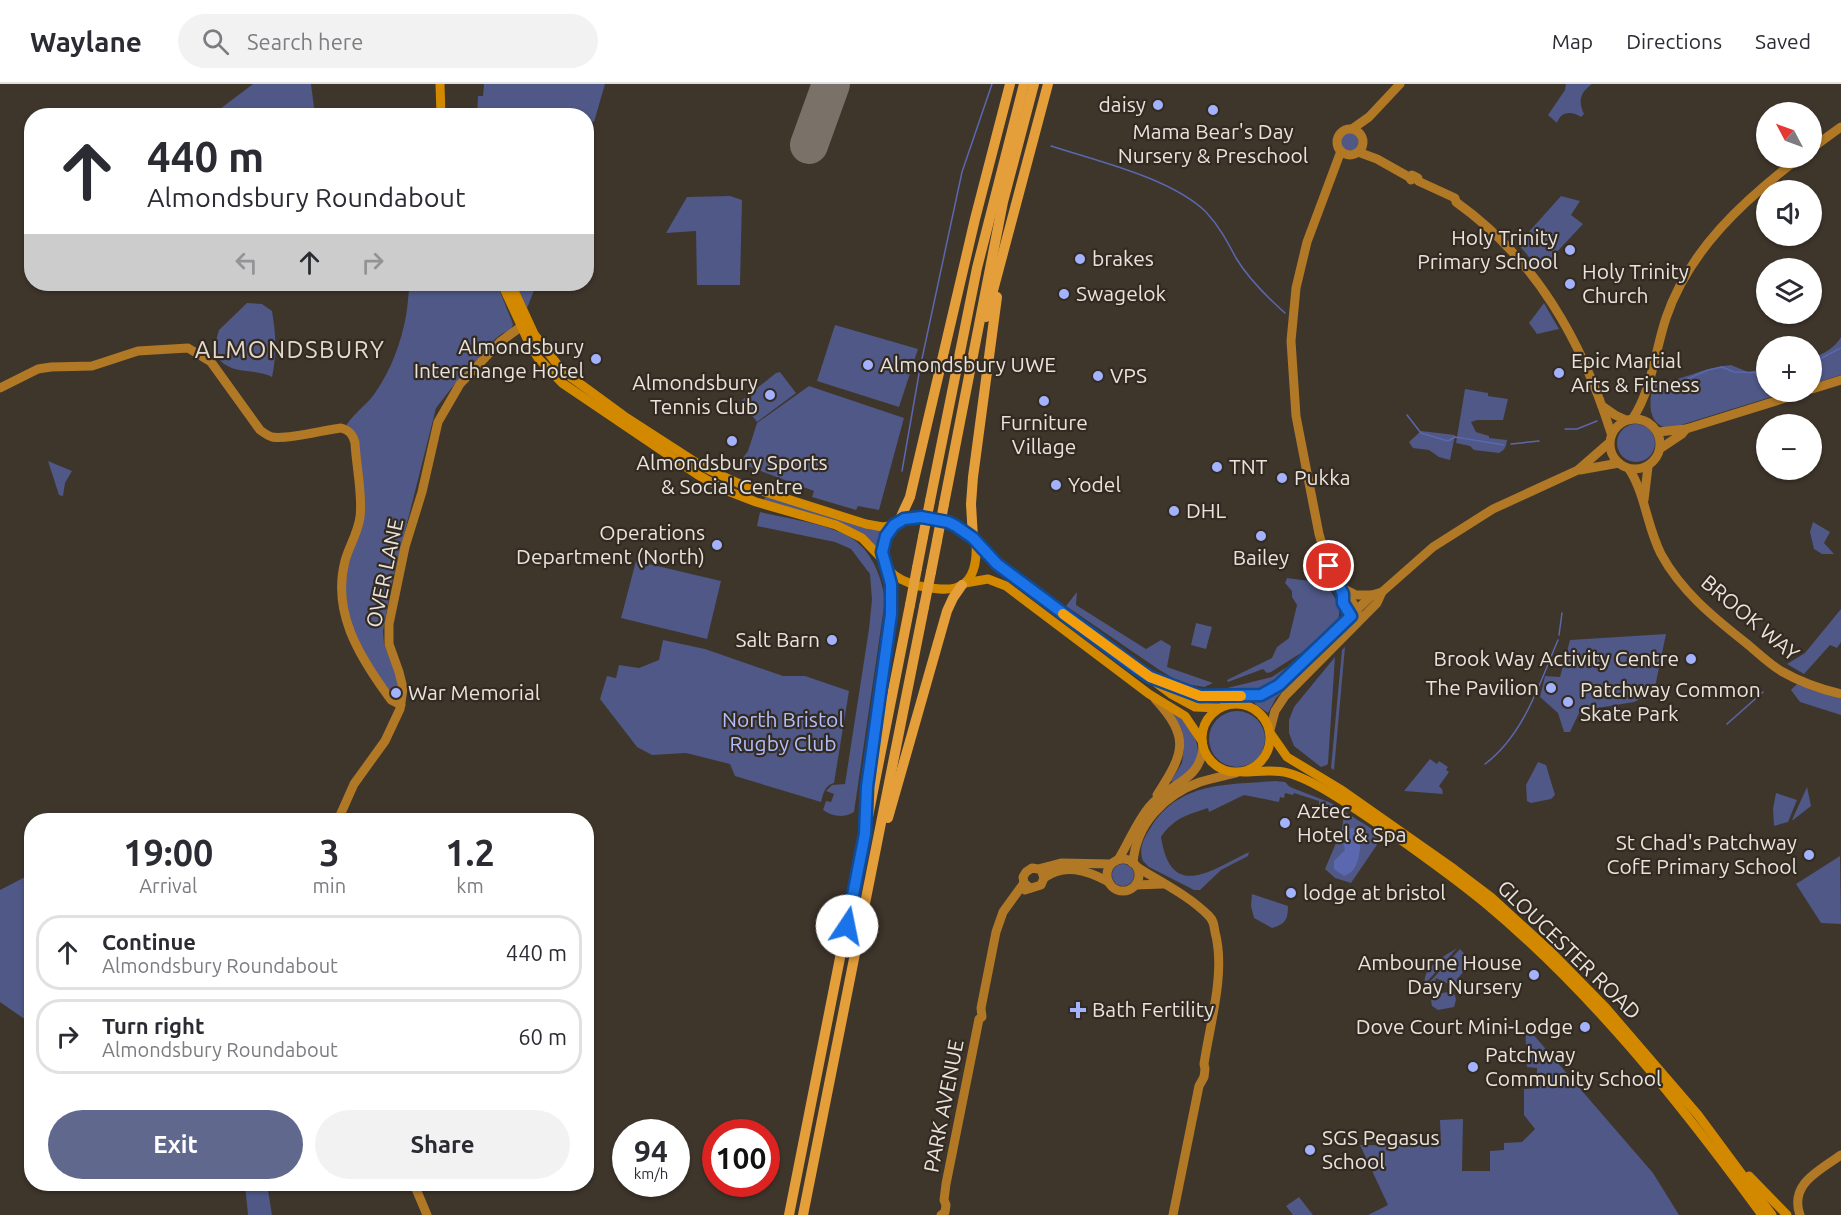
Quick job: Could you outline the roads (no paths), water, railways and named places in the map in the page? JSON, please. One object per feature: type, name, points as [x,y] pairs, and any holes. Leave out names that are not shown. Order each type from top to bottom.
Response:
[{"type":"highway","points":[[897,523],[910,497],[975,219],[1010,84]]},
{"type":"highway","points":[[789,1215],[957,362],[977,268],[1024,84]]},
{"type":"highway","points":[[803,1215],[982,304],[1003,202],[1034,84]]},
{"type":"highway","points":[[972,364],[1004,255],[1048,84]]},
{"type":"highway","points":[[957,362],[975,219]]},
{"type":"highway","points":[[974,540],[971,504],[973,477],[1004,255]]},
{"type":"highway","points":[[865,834],[867,787],[892,599],[891,584],[885,565]]},
{"type":"highway","points":[[868,891],[947,611],[952,598],[963,584]]},
{"type":"main road","points":[[440,84],[441,108]]},
{"type":"main road","points":[[506,291],[526,327],[568,375],[624,416],[703,466],[740,484],[866,524],[883,527],[912,517],[948,522],[974,540],[1005,570],[1072,621],[1188,704],[1202,709],[1242,705],[1257,710],[1265,719],[1270,732],[1271,745],[1264,759],[1251,769],[1240,773],[1228,772],[1216,766],[1207,757],[1185,716],[1149,694],[1006,586],[988,579],[943,590],[906,583],[894,576],[862,538],[836,525],[756,502],[725,490],[698,475],[562,383],[538,358],[526,327],[513,291]]},
{"type":"main road","points":[[885,565],[884,543],[897,523]]},
{"type":"main road","points":[[963,584],[975,565],[974,540]]},
{"type":"main road","points":[[1202,744],[1204,726],[1208,718],[1221,707]]},
{"type":"main road","name":"GLOUCESTER ROAD","points":[[1270,732],[1284,754],[1291,760],[1317,774],[1368,808],[1454,869],[1506,910],[1557,958],[1606,1008],[1698,1115],[1772,1215]]},
{"type":"main road","name":"GLOUCESTER ROAD","points":[[1240,773],[1284,772],[1307,781],[1375,822],[1486,904],[1578,990],[1675,1100],[1762,1215]]},
{"type":"main road","points":[[1720,1144],[1787,1215]]},
{"type":"main road","points":[[1731,1172],[1757,1215]]},
{"type":"street","points":[[1400,84],[1369,117],[1338,137],[1337,144],[1341,151],[1377,159],[1447,196],[1450,195],[1503,241],[1536,277],[1564,322],[1602,406],[1613,454],[1619,463],[1629,469],[1639,470],[1648,466],[1656,458],[1661,448],[1658,432],[1646,421],[1615,415],[1602,406]]},
{"type":"street","points":[[1334,172],[1354,154],[1363,141],[1369,117]]},
{"type":"street","points":[[1822,141],[1841,128]]},
{"type":"street","points":[[1352,129],[1359,132],[1377,159]]},
{"type":"street","points":[[1341,151],[1307,242],[1296,288],[1291,341],[1298,428],[1319,534],[1330,570],[1341,590],[1351,601],[1356,615]]},
{"type":"street","points":[[1578,470],[1610,438],[1616,426],[1629,419],[1644,396],[1671,305],[1695,258],[1742,207],[1787,168]]},
{"type":"street","name":"OVER LANE","points":[[341,813],[354,784],[385,741],[400,705],[403,688],[389,644],[389,624],[405,547],[422,492],[438,422],[452,395],[467,376],[503,340],[526,327]]},
{"type":"street","points":[[0,388],[38,369],[92,366],[138,351],[189,348],[211,362],[260,430],[269,436],[273,438],[341,428],[348,430],[354,437],[361,513],[357,533],[345,560],[340,590],[341,601],[357,646],[386,693],[400,705]]},
{"type":"street","points":[[1822,386],[1841,380]]},
{"type":"street","points":[[1644,396],[1646,421]]},
{"type":"street","points":[[1658,432],[1686,429],[1773,402]]},
{"type":"street","points":[[1661,448],[1686,429]]},
{"type":"street","points":[[1150,677],[1200,696],[1261,695],[1273,690],[1356,615],[1377,603],[1382,592],[1433,547],[1481,516],[1578,470],[1619,463]]},
{"type":"street","name":"BROOK WAY","points":[[1644,509],[1648,466]]},
{"type":"street","name":"BROOK WAY","points":[[1629,469],[1636,479],[1653,537],[1665,560],[1690,594],[1779,670],[1809,684],[1841,694]]},
{"type":"street","points":[[1341,590],[1352,594],[1372,595],[1382,592]]},
{"type":"street","points":[[1270,732],[1274,712],[1279,703],[1372,595]]},
{"type":"street","points":[[1107,880],[1108,869],[1176,762],[1180,743],[1178,730],[1171,717],[1149,694]]},
{"type":"street","points":[[1221,707],[1242,696]]},
{"type":"street","points":[[1151,804],[1194,772],[1200,761],[1202,744]]},
{"type":"street","points":[[1173,1215],[1200,1072],[1204,1064],[1220,968],[1219,944],[1212,920],[1194,901],[1163,884],[1135,865],[1123,859],[1114,862],[1061,863],[1038,869],[1032,868],[1023,877],[1027,885],[1038,887],[1052,872],[1068,869],[1089,872],[1107,880],[1115,890],[1127,891],[1139,880],[1135,865],[1135,847],[1140,833],[1161,804],[1192,785],[1240,773]]},
{"type":"street","points":[[1038,869],[1044,878]]},
{"type":"street","points":[[1136,885],[1163,884]]},
{"type":"street","name":"PARK AVENUE","points":[[941,1215],[945,1212],[944,1200],[979,1019],[978,1010],[981,1008],[996,932],[1003,912],[1027,885]]},
{"type":"street","points":[[1800,1215],[1796,1199],[1802,1186],[1841,1155]]},
{"type":"street","points":[[417,1191],[427,1215]]},
{"type":"waterway","points":[[902,471],[920,368],[962,172],[992,84]]},
{"type":"waterway","points":[[1051,146],[1154,180],[1191,200],[1215,223],[1252,280],[1285,313]]},
{"type":"waterway","points":[[1822,358],[1841,348]]},
{"type":"waterway","points":[[1655,393],[1708,370],[1722,367],[1734,372],[1756,373]]},
{"type":"waterway","points":[[1407,415],[1421,433],[1448,441],[1455,437],[1504,445]]},
{"type":"waterway","points":[[1565,429],[1577,429],[1597,421]]},
{"type":"waterway","points":[[1511,444],[1539,441]]},
{"type":"waterway","points":[[1559,635],[1562,613]]},
{"type":"waterway","points":[[1485,764],[1499,752],[1520,723],[1558,640]]},
{"type":"waterway","points":[[1727,724],[1763,692]]},
{"type":"place","name":"daisy","points":[[1158,105]]},
{"type":"place","name":"Mama Bear's Day Nursery & Preschool","points":[[1213,110]]},
{"type":"place","name":"Holy Trinity Primary School","points":[[1570,250]]},
{"type":"place","name":"brakes","points":[[1080,259]]},
{"type":"place","name":"Holy Trinity Church","points":[[1570,284]]},
{"type":"place","name":"Swagelok","points":[[1064,294]]},
{"type":"place","name":"Almondsbury Interchange Hotel","points":[[596,359]]},
{"type":"place","name":"Almondsbury UWE","points":[[868,365]]},
{"type":"place","name":"Epic Martial Arts & Fitness","points":[[1559,373]]},
{"type":"place","name":"VPS","points":[[1098,376]]},
{"type":"place","name":"Almondsbury Tennis Club","points":[[770,395]]},
{"type":"place","name":"Furniture Village","points":[[1044,401]]},
{"type":"place","name":"Almondsbury Sports & Social Centre","points":[[732,441]]},
{"type":"place","name":"TNT","points":[[1217,467]]},
{"type":"place","name":"Pukka","points":[[1282,478]]},
{"type":"place","name":"Yodel","points":[[1056,485]]},
{"type":"place","name":"DHL","points":[[1174,511]]},
{"type":"place","name":"Bailey","points":[[1261,536]]},
{"type":"place","name":"Operations Department (North)","points":[[717,545]]},
{"type":"place","name":"Salt Barn","points":[[832,640]]},
{"type":"place","name":"Brook Way Activity Centre","points":[[1691,659]]},
{"type":"place","name":"The Pavilion","points":[[1551,688]]},
{"type":"place","name":"War Memorial","points":[[396,693]]},
{"type":"place","name":"Patchway Common Skate Park","points":[[1568,702]]},
{"type":"place","name":"Aztec Hotel & Spa","points":[[1285,823]]},
{"type":"place","name":"St Chad's Patchway CofE Primary School","points":[[1809,855]]},
{"type":"place","name":"lodge at bristol","points":[[1291,893]]},
{"type":"place","name":"Ambourne House Day Nursery","points":[[1534,975]]},
{"type":"place","name":"Bath Fertility","points":[[1078,1010]]},
{"type":"place","name":"Dove Court Mini-Lodge","points":[[1585,1027]]},
{"type":"place","name":"Patchway Community School","points":[[1473,1067]]},
{"type":"place","name":"SGS Pegasus School","points":[[1310,1150]]},
{"type":"district","name":"ALMONDSBURY","points":[[290,350]]},
{"type":"park label","name":"North Bristol Rugby Club","points":[[783,732]]}]
